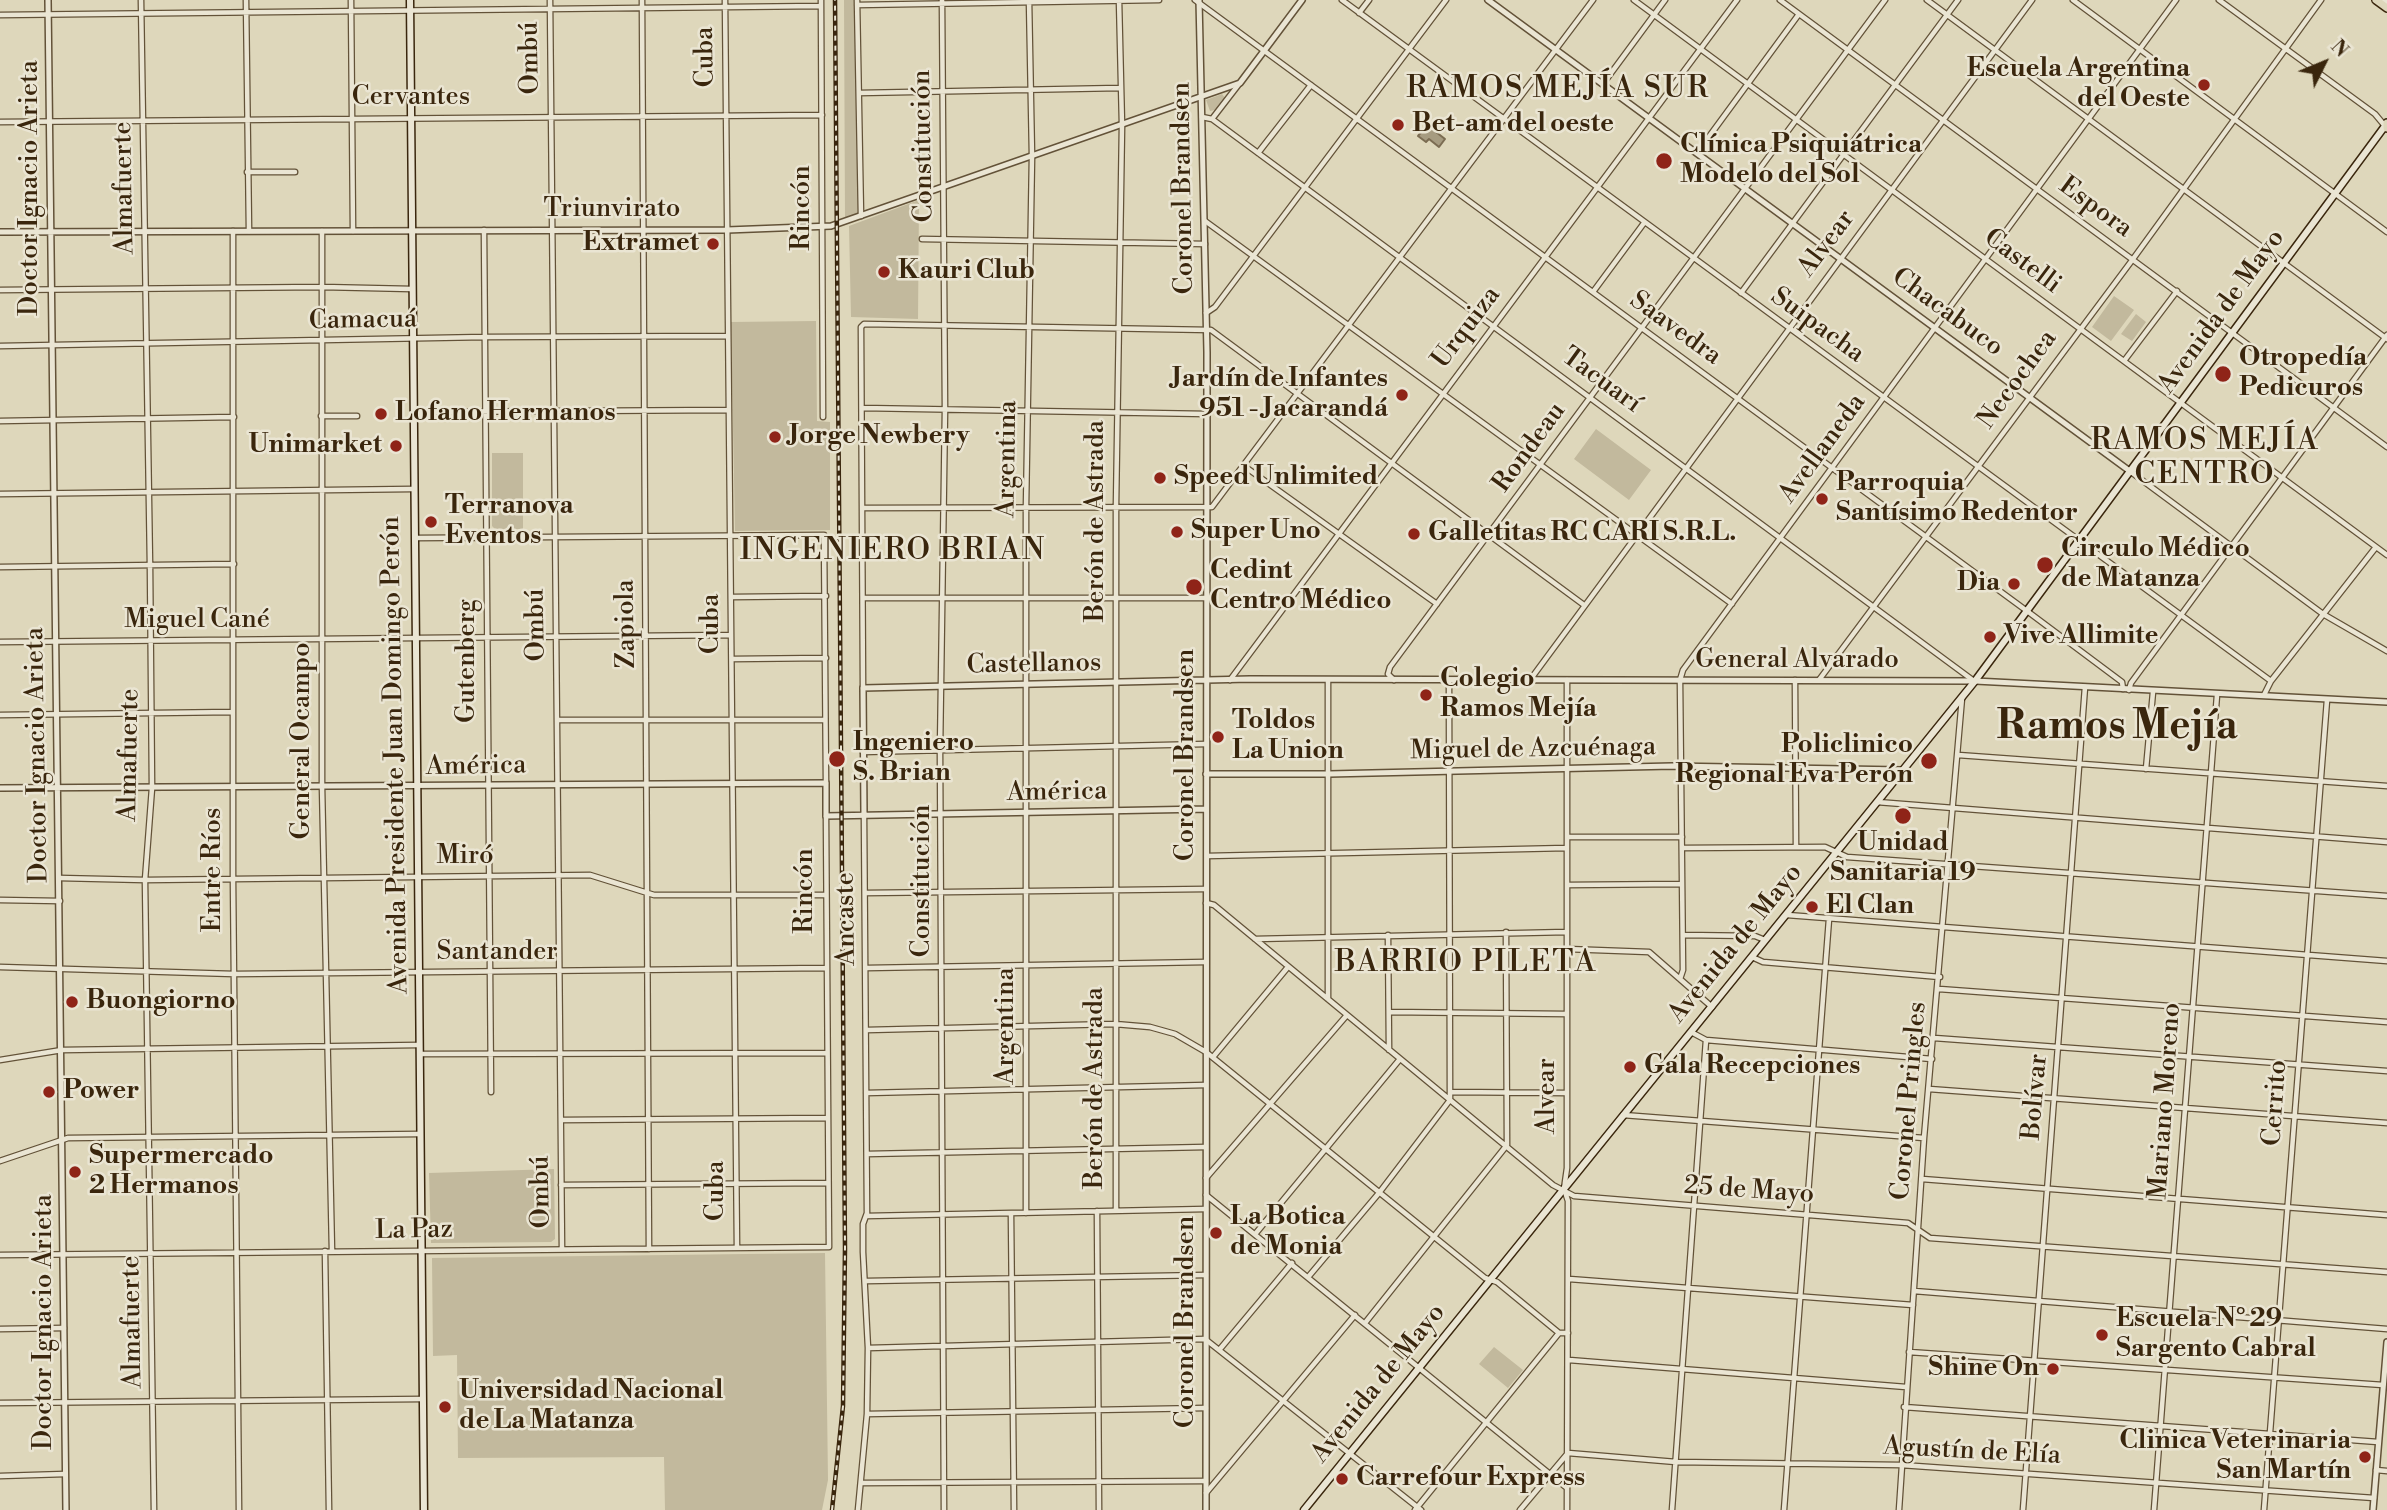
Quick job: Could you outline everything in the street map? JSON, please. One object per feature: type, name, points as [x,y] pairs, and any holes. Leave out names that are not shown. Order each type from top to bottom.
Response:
[{"type":"main road","name":"Avenida Presidente Juan Domingo Perón","points":[[410,0],[412,488],[424,1510]]},
{"type":"main road","points":[[2376,0],[2386,4]]},
{"type":"main road","name":"Avenida de Mayo","points":[[1304,1510],[1975,681],[2386,126]]},
{"type":"street","name":"Doctor Ignacio Arieta","points":[[48,0],[64,1138],[66,1510]]},
{"type":"street","name":"Almafuerte","points":[[141,0],[152,788],[145,880],[151,1138],[154,1510]]},
{"type":"street","points":[[246,0],[249,231]]},
{"type":"street","points":[[351,0],[353,231]]},
{"type":"street","name":"Ombú","points":[[550,0],[562,1249]]},
{"type":"street","name":"Zapiola","points":[[642,0],[649,1249]]},
{"type":"street","name":"Cuba","points":[[725,0],[737,1248]]},
{"type":"street","name":"Berón de Astrada","points":[[1116,1210],[1115,682],[1122,125],[1119,0]]},
{"type":"street","points":[[861,216],[857,2],[1159,0]]},
{"type":"street","points":[[1212,119],[1302,0]]},
{"type":"street","name":"Suipacha","points":[[1342,0],[2271,681]]},
{"type":"street","points":[[1359,13],[1369,0]]},
{"type":"street","points":[[1206,313],[1215,307],[1446,0]]},
{"type":"street","name":"Chacabuco","points":[[1489,0],[2323,614],[2387,651]]},
{"type":"street","points":[[862,508],[1207,508],[1214,505],[1593,0]]},
{"type":"street","name":"Castelli","points":[[1634,0],[2387,555]]},
{"type":"street","points":[[1604,85],[1665,0]]},
{"type":"street","name":"Urquiza","points":[[1230,680],[1737,0]]},
{"type":"street","name":"Espora","points":[[1780,0],[2387,447]]},
{"type":"street","name":"Rondeau","points":[[1395,681],[1388,674],[1390,667],[1885,0]]},
{"type":"street","points":[[1927,0],[2386,338],[2126,690]]},
{"type":"street","points":[[1741,293],[1958,0]]},
{"type":"street","name":"Alvear","points":[[1530,680],[1736,397],[2032,0]]},
{"type":"street","points":[[2073,0],[2387,232]]},
{"type":"street","name":"Avellaneda","points":[[1680,680],[1683,670],[1833,471],[2176,0]]},
{"type":"street","points":[[2219,0],[2375,114],[2386,126]]},
{"type":"street","name":"Necochea","points":[[1819,680],[2184,190],[2321,0]]},
{"type":"street","name":"Argentina","points":[[1026,1213],[1026,508],[1032,156],[1029,1]]},
{"type":"street","name":"Saavedra","points":[[1198,1],[1833,471],[2027,611],[2122,682],[2126,690]]},
{"type":"street","name":"Coronel Brandsen","points":[[1198,1],[1205,221],[1207,414],[1206,1510]]},
{"type":"street","name":"Constitución","points":[[942,2],[945,409],[940,751],[943,892],[944,1510]]},
{"type":"street","points":[[0,15],[246,13],[410,8],[725,7],[821,3]]},
{"type":"street","name":"Rincón","points":[[821,3],[823,417]]},
{"type":"street","points":[[1697,153],[1799,14]]},
{"type":"street","name":"Triunvirato","points":[[0,232],[727,230],[822,227],[861,216],[1240,83]]},
{"type":"street","points":[[1258,153],[1311,85]]},
{"type":"street","points":[[859,93],[1120,88]]},
{"type":"street","name":"Cervantes","points":[[0,122],[822,115]]},
{"type":"street","name":"Tacuarí","points":[[1202,117],[1212,119],[1975,681]]},
{"type":"street","points":[[247,173],[295,172]]},
{"type":"street","points":[[1205,221],[1732,604]]},
{"type":"street","points":[[1593,292],[1644,223]]},
{"type":"street","name":"Gutenberg","points":[[484,230],[491,1092]]},
{"type":"street","name":"Entre Ríos","points":[[233,231],[233,878],[239,1510]]},
{"type":"street","name":"General Ocampo","points":[[323,231],[322,786],[332,1251]]},
{"type":"street","points":[[922,239],[1205,244]]},
{"type":"street","points":[[0,290],[323,287],[412,289]]},
{"type":"street","points":[[2124,361],[2177,291]]},
{"type":"street","points":[[944,324],[1206,330],[1216,333],[1584,605]]},
{"type":"street","name":"Ancaste","points":[[858,1510],[867,1414],[868,1348],[867,1281],[863,1252],[867,1154],[867,968],[863,752],[862,325],[944,324]]},
{"type":"street","name":"Camacuá","points":[[0,346],[485,337],[728,336]]},
{"type":"street","points":[[862,408],[1207,414]]},
{"type":"street","points":[[413,412],[729,410]]},
{"type":"street","points":[[321,416],[357,416]]},
{"type":"street","points":[[0,421],[234,417]]},
{"type":"street","points":[[1244,466],[1437,604]]},
{"type":"street","points":[[0,494],[412,488]]},
{"type":"street","points":[[414,538],[730,535]]},
{"type":"street","name":"Rincón","points":[[730,535],[824,535],[829,1247]]},
{"type":"street","points":[[2264,695],[2271,681],[2376,547]]},
{"type":"street","points":[[0,567],[234,564]]},
{"type":"street","points":[[732,597],[826,596]]},
{"type":"street","points":[[863,598],[1207,598]]},
{"type":"street","name":"Miguel Cané","points":[[0,642],[731,635]]},
{"type":"street","points":[[732,659],[826,658]]},
{"type":"street","name":"General Alvarado","points":[[1207,680],[1975,681],[2387,702]]},
{"type":"street","name":"Castellanos","points":[[863,688],[1207,680]]},
{"type":"street","name":"Alvear","points":[[1567,680],[1567,1093],[1564,1189],[1568,1201],[1569,1279],[1567,1510]]},
{"type":"street","points":[[1680,680],[1684,970],[1680,979]]},
{"type":"street","points":[[1795,680],[1796,847]]},
{"type":"street","points":[[1328,681],[1328,1000]]},
{"type":"street","points":[[1309,1276],[1379,1193],[1450,1100],[1449,681]]},
{"type":"street","name":"Bolívar","points":[[2024,1510],[2085,687]]},
{"type":"street","points":[[2146,769],[2153,692]]},
{"type":"street","name":"Mariano Moreno","points":[[2154,1510],[2217,695]]},
{"type":"street","name":"Coronel Pringles","points":[[1899,1510],[1924,1138],[1963,696]]},
{"type":"street","name":"Cerrito","points":[[2264,1510],[2327,699]]},
{"type":"street","points":[[0,715],[233,712]]},
{"type":"street","points":[[558,720],[825,720]]},
{"type":"street","points":[[863,752],[1206,744]]},
{"type":"street","points":[[1958,755],[2387,786]]},
{"type":"street","name":"Miguel de Azcuénaga","points":[[1206,774],[1683,766],[1902,769]]},
{"type":"street","name":"América","points":[[0,788],[826,783]]},
{"type":"street","points":[[1877,802],[2387,842]]},
{"type":"street","name":"América","points":[[826,816],[1206,809]]},
{"type":"street","points":[[1567,837],[1682,837]]},
{"type":"street","points":[[1682,848],[1825,847],[1847,857],[2387,897]]},
{"type":"street","points":[[1207,856],[1567,848]]},
{"type":"street","name":"Miró","points":[[60,878],[145,880],[559,875],[595,876],[647,893],[825,895]]},
{"type":"street","points":[[1567,885],[1682,884]]},
{"type":"street","points":[[865,893],[1206,889]]},
{"type":"street","points":[[0,900],[60,901]]},
{"type":"street","name":"25 de Mayo","points":[[1206,903],[1214,905],[1553,1185],[1574,1196],[1908,1223],[1930,1238],[2387,1272]]},
{"type":"street","points":[[1787,915],[2387,961]]},
{"type":"street","points":[[1784,1510],[1829,919]]},
{"type":"street","points":[[1365,1323],[1507,1146],[1506,932]]},
{"type":"street","points":[[1254,939],[1567,932]]},
{"type":"street","points":[[1683,935],[1755,936],[1765,941]]},
{"type":"street","points":[[1388,936],[1389,1051]]},
{"type":"street","points":[[1567,949],[1645,951],[1712,1007]]},
{"type":"street","points":[[1752,957],[1763,962],[1940,977]]},
{"type":"street","points":[[867,968],[1206,962]]},
{"type":"street","name":"Santander","points":[[0,967],[61,967],[148,974],[826,968]]},
{"type":"street","points":[[1213,1057],[1288,967]]},
{"type":"street","points":[[1939,989],[2387,1022]]},
{"type":"street","points":[[1389,1012],[1567,1014]]},
{"type":"street","points":[[1206,1178],[1347,1016]]},
{"type":"street","points":[[867,1030],[1115,1024],[1163,1030],[1213,1057],[1433,1237],[1559,1333],[1568,1333]]},
{"type":"street","points":[[1691,1032],[1706,1040],[1932,1059]]},
{"type":"street","points":[[1934,1038],[2387,1071]]},
{"type":"street","points":[[1672,1510],[1706,1040]]},
{"type":"street","points":[[0,1060],[62,1050],[418,1045]]},
{"type":"street","points":[[419,1055],[827,1053]]},
{"type":"street","points":[[1256,1233],[1400,1059]]},
{"type":"street","points":[[866,1093],[1206,1085]]},
{"type":"street","points":[[1929,1089],[2387,1123]]},
{"type":"street","points":[[1450,1092],[1567,1093]]},
{"type":"street","points":[[1623,1115],[1924,1138]]},
{"type":"street","points":[[561,1120],[827,1118]]},
{"type":"street","points":[[0,1161],[64,1138],[419,1134]]},
{"type":"street","points":[[867,1154],[1206,1147]]},
{"type":"street","points":[[1922,1179],[2387,1215]]},
{"type":"street","points":[[561,1185],[828,1182]]},
{"type":"street","points":[[1206,1195],[1292,1262],[1567,1488]]},
{"type":"street","points":[[866,1216],[1206,1209]]},
{"type":"street","name":"Berón de Astrada","points":[[1097,1211],[1099,1510]]},
{"type":"street","points":[[1011,1214],[1014,1510]]},
{"type":"street","name":"La Paz","points":[[0,1255],[829,1247]]},
{"type":"street","points":[[325,1251],[330,1510]]},
{"type":"street","points":[[1220,1349],[1292,1262]]},
{"type":"street","points":[[867,1281],[1206,1275]]},
{"type":"street","points":[[1569,1279],[1913,1305]]},
{"type":"street","points":[[1914,1291],[2387,1329]]},
{"type":"street","points":[[1206,1493],[1355,1315]]},
{"type":"street","points":[[0,1329],[64,1328]]},
{"type":"street","points":[[868,1348],[1205,1339],[1418,1509],[1559,1333]]},
{"type":"street","points":[[2374,1510],[2387,1342]]},
{"type":"street","points":[[1909,1352],[2383,1385]]},
{"type":"street","points":[[1569,1360],[1906,1387]]},
{"type":"street","points":[[0,1402],[423,1399]]},
{"type":"street","points":[[867,1414],[1206,1408]]},
{"type":"street","points":[[1904,1408],[2378,1442]]},
{"type":"street","points":[[1520,1510],[1568,1453]]},
{"type":"street","name":"Agustín de Elía","points":[[1568,1453],[1676,1462],[1901,1465],[2374,1497]]},
{"type":"street","points":[[2376,1470],[2387,1471]]},
{"type":"street","points":[[0,1476],[65,1474]]},
{"type":"street","points":[[862,1482],[1206,1481]]},
{"type":"shaded area","points":[[844,0],[856,0],[860,214],[845,219]]},
{"type":"shaded area","points":[[1222,94],[1225,98],[1215,110],[1210,111],[1206,100]]},
{"type":"shaded area","points":[[1427,125],[1445,139],[1439,147],[1429,139],[1426,142],[1418,136]]},
{"type":"shaded area","name":"Kauri Club","points":[[919,200],[918,319],[851,317],[849,226]]},
{"type":"shaded area","points":[[2114,296],[2134,310],[2111,341],[2092,327]]},
{"type":"shaded area","points":[[2136,314],[2146,322],[2132,341],[2121,334]]},
{"type":"shaded area","name":"Jorge Newbery","points":[[816,321],[817,421],[830,422],[830,530],[735,531],[731,322]]},
{"type":"shaded area","points":[[1596,429],[1651,470],[1629,500],[1574,459]]},
{"type":"shaded area","points":[[492,453],[523,453],[523,529],[495,529],[492,526]]},
{"type":"shaded area","points":[[554,1169],[555,1239],[551,1242],[431,1243],[429,1173]]},
{"type":"shaded area","points":[[825,1253],[828,1480],[822,1510],[665,1510],[664,1457],[458,1458],[457,1355],[433,1356],[432,1258]]},
{"type":"shaded area","points":[[1494,1347],[1523,1370],[1508,1388],[1479,1364]]},
{"type":"railway","points":[[832,1510],[843,1406],[845,1248],[835,0]]},
{"type":"place","name":"Escuela Argentina del Oeste","points":[[2204,85]]},
{"type":"place","name":"Bet-am del oeste","points":[[1398,125]]},
{"type":"place","name":"Clínica Psiquiátrica Modelo del Sol","points":[[1664,161]]},
{"type":"place","name":"Extramet","points":[[713,244]]},
{"type":"place","name":"Kauri Club","points":[[884,272]]},
{"type":"place","name":"Otropedía Pedicuros","points":[[2223,374]]},
{"type":"place","name":"Jardín de Infantes 951 - Jacarandá","points":[[1402,395]]},
{"type":"place","name":"Lofano Hermanos","points":[[381,414]]},
{"type":"place","name":"Jorge Newbery","points":[[775,437]]},
{"type":"place","name":"Unimarket","points":[[396,446]]},
{"type":"place","name":"Speed Unlimited","points":[[1160,478]]},
{"type":"place","name":"Parroquia Santísimo Redentor","points":[[1822,499]]},
{"type":"place","name":"Terranova Eventos","points":[[431,522]]},
{"type":"place","name":"Super Uno","points":[[1177,532]]},
{"type":"place","name":"Galletitas RC CARI S.R.L.","points":[[1414,534]]},
{"type":"place","name":"Circulo Médico de Matanza","points":[[2045,565]]},
{"type":"place","name":"Dia","points":[[2014,584]]},
{"type":"place","name":"Cedint Centro Médico","points":[[1194,587]]},
{"type":"place","name":"Vive Allimite","points":[[1990,637]]},
{"type":"place","name":"Colegio Ramos Mejía","points":[[1426,695]]},
{"type":"place","name":"Toldos La Union","points":[[1218,737]]},
{"type":"place","name":"Ingeniero S. Brian","points":[[837,759]]},
{"type":"place","name":"Policlinico Regional Eva Perón","points":[[1929,761]]},
{"type":"place","name":"Unidad Sanitaria 19","points":[[1903,816]]},
{"type":"place","name":"El Clan","points":[[1812,907]]},
{"type":"place","name":"Buongiorno","points":[[72,1002]]},
{"type":"place","name":"Gala Recepciones","points":[[1630,1067]]},
{"type":"place","name":"Power","points":[[49,1092]]},
{"type":"place","name":"Supermercado 2 Hermanos","points":[[75,1172]]},
{"type":"place","name":"La Botica de Monia","points":[[1216,1233]]},
{"type":"place","name":"Escuela N° 29 Sargento Cabral","points":[[2102,1335]]},
{"type":"place","name":"Shine On","points":[[2053,1369]]},
{"type":"place","name":"Universidad Nacional de La Matanza","points":[[445,1407]]},
{"type":"place","name":"Clinica Veterinaria San Martín","points":[[2365,1457]]},
{"type":"place","name":"Carrefour Express","points":[[1342,1479]]},
{"type":"district","name":"RAMOS MEJÍA SUR","points":[[1558,90]]},
{"type":"district","name":"RAMOS MEJÍA CENTRO","points":[[2205,459]]},
{"type":"district","name":"INGENIERO BRIAN","points":[[893,552]]},
{"type":"district","name":"Ramos Mejía","points":[[2117,728]]},
{"type":"district","name":"BARRIO PILETA","points":[[1466,964]]}]
